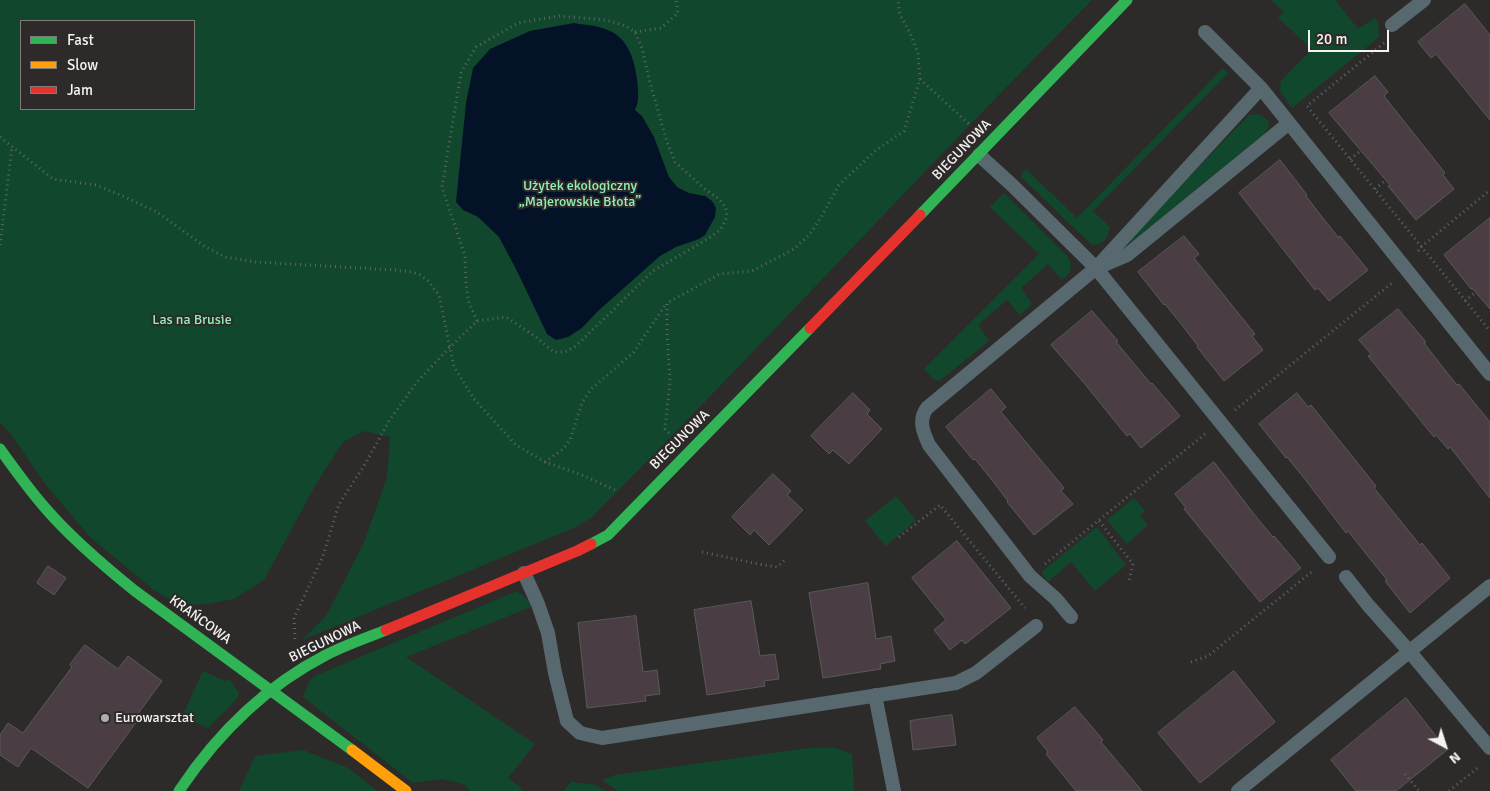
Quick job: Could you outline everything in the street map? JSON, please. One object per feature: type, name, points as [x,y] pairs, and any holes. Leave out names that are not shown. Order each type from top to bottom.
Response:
[{"type":"street","name":"BIEGUNOWA","points":[[179,791],[195,767],[238,718],[270,689],[297,670],[328,654],[524,573],[598,540],[615,528],[1128,0]]},
{"type":"street","name":"KRAŃCOWA","points":[[0,449],[29,489],[65,530],[112,572],[406,791]]},
{"type":"lane","points":[[1392,25],[1424,0]]},
{"type":"lane","points":[[1205,32],[1261,88],[1490,374]]},
{"type":"lane","points":[[1071,617],[1056,599],[1030,576],[929,445],[923,434],[923,414],[927,408],[1096,268],[1261,88]]},
{"type":"lane","points":[[1096,268],[1127,255],[1289,123]]},
{"type":"lane","points":[[979,154],[1096,268],[1329,557]]},
{"type":"lane","points":[[524,573],[548,633],[555,673],[567,721],[580,733],[602,738],[956,683],[976,673],[1036,626]]},
{"type":"lane","points":[[1346,578],[1490,748]]},
{"type":"lane","points":[[1238,791],[1490,586]]},
{"type":"lane","points":[[875,695],[894,791]]},
{"type":"path","points":[[635,32],[661,28],[678,13],[676,0]]},
{"type":"path","points":[[545,462],[563,449],[570,440],[582,403],[591,389],[633,353],[667,303],[720,274],[752,271],[794,249],[809,235],[839,185],[875,151],[904,131],[920,79],[918,53],[900,15],[898,0]]},
{"type":"path","points":[[297,670],[294,618],[323,556],[339,504],[364,466],[389,421],[417,382],[449,348],[477,321],[506,317],[536,337],[554,352],[565,352],[576,346],[653,271],[721,229],[727,217],[726,208],[718,198],[706,190],[675,162],[667,142],[642,48],[635,32],[626,26],[606,20],[559,16],[518,23],[476,47],[461,72],[442,187],[465,256],[469,303],[477,321]]},
{"type":"path","points":[[1392,25],[1390,38],[1307,106],[1490,331]]},
{"type":"path","points":[[920,79],[990,143]]},
{"type":"path","points":[[0,137],[53,179],[96,185],[125,197],[157,212],[204,246],[225,257],[256,262],[376,268],[412,272],[428,281],[439,295],[454,367],[474,399],[516,445],[545,462],[582,474],[640,501]]},
{"type":"path","points":[[0,245],[12,147]]},
{"type":"path","points":[[1350,159],[1362,150]]},
{"type":"path","points":[[1375,190],[1386,180]]},
{"type":"path","points":[[1030,576],[1396,279],[1421,247],[1490,190]]},
{"type":"path","points":[[1465,300],[1476,292]]},
{"type":"path","points":[[667,303],[670,381],[665,429],[687,454]]},
{"type":"path","points":[[899,538],[940,505],[1026,610],[1036,626]]},
{"type":"path","points":[[1099,521],[1133,564],[1129,580]]},
{"type":"path","points":[[702,552],[777,567],[787,558]]},
{"type":"path","points":[[1191,662],[1208,656],[1329,557]]},
{"type":"path","points":[[1449,791],[1483,763]]},
{"type":"path","points":[[1406,774],[1420,791]]},
{"type":"green space","name":"Las na Brusie","points":[[0,0],[1092,0],[592,517],[576,527],[302,640],[326,616],[364,543],[387,477],[390,437],[364,431],[343,442],[316,484],[264,580],[234,599],[206,604],[180,605],[154,590],[90,537],[46,485],[10,433],[0,422]]},
{"type":"green space","points":[[1271,0],[1335,0],[1358,29],[1375,18],[1378,22],[1379,37],[1292,108],[1280,91],[1281,81],[1312,49],[1278,18],[1284,12]]},
{"type":"green space","points":[[1223,68],[1228,73],[1093,211],[1110,227],[1103,242],[1092,245],[1020,176],[1026,169],[1077,218]]},
{"type":"green space","points":[[1259,114],[1269,121],[1264,134],[1132,242],[1126,242],[1249,115]]},
{"type":"green space","points":[[1004,193],[1068,257],[1071,264],[1070,272],[1062,280],[1048,264],[1021,288],[1032,304],[1020,315],[1007,300],[978,325],[989,341],[939,381],[933,379],[924,369],[1039,254],[990,207]]},
{"type":"green space","points":[[896,496],[916,520],[886,546],[865,521]]},
{"type":"green space","points":[[1134,498],[1145,511],[1140,515],[1148,525],[1127,544],[1107,520]]},
{"type":"green space","points":[[1097,527],[1126,565],[1095,591],[1071,562],[1048,582],[1041,572]]},
{"type":"green space","points":[[517,591],[529,601],[531,607],[406,657],[535,744],[508,778],[522,789],[521,791],[470,791],[464,784],[442,779],[413,783],[303,697],[309,682],[315,676]]},
{"type":"green space","points":[[203,671],[225,681],[229,679],[239,693],[230,706],[208,728],[182,717]]},
{"type":"green space","points":[[809,748],[836,748],[852,754],[854,791],[618,791],[602,780],[615,775]]},
{"type":"green space","points":[[303,750],[348,768],[377,791],[239,791],[255,756]]},
{"type":"green space","points":[[571,782],[596,785],[605,791],[564,791]]},
{"type":"water","points":[[574,23],[594,26],[613,32],[624,42],[634,63],[637,79],[638,98],[635,110],[642,116],[654,137],[669,177],[677,187],[689,193],[705,196],[712,201],[716,208],[715,217],[705,235],[660,256],[598,311],[582,328],[568,337],[556,340],[547,334],[499,237],[478,217],[463,210],[456,202],[466,103],[473,68],[490,49],[530,31]]},
{"type":"building","points":[[1465,4],[1490,35],[1490,120],[1436,54],[1431,58],[1418,42]]},
{"type":"building","points":[[1375,76],[1388,92],[1384,96],[1445,173],[1443,175],[1454,189],[1416,220],[1388,186],[1390,185],[1329,113]]},
{"type":"building","points":[[1280,160],[1322,217],[1368,270],[1329,301],[1318,288],[1315,290],[1239,193]]},
{"type":"building","points":[[1490,218],[1490,309],[1444,255]]},
{"type":"building","points":[[1184,236],[1199,254],[1194,258],[1255,334],[1252,336],[1263,350],[1224,381],[1182,325],[1138,272]]},
{"type":"building","points":[[1398,309],[1426,342],[1424,343],[1457,385],[1459,384],[1490,422],[1490,498],[1450,447],[1448,449],[1436,435],[1434,437],[1368,356],[1371,354],[1359,340]]},
{"type":"building","points":[[1092,311],[1151,384],[1180,416],[1141,448],[1130,434],[1127,436],[1051,345]]},
{"type":"building","points":[[991,389],[1006,407],[1001,412],[1064,488],[1061,491],[1073,504],[1034,535],[975,459],[973,460],[946,427]]},
{"type":"building","points":[[853,393],[870,410],[867,414],[882,429],[849,464],[833,450],[829,454],[811,436]]},
{"type":"building","points":[[1297,393],[1308,407],[1311,405],[1376,486],[1374,488],[1420,545],[1422,543],[1450,578],[1410,613],[1385,581],[1387,580],[1348,531],[1346,533],[1259,424]]},
{"type":"building","points":[[1214,462],[1257,518],[1301,568],[1260,602],[1184,509],[1186,508],[1175,494]]},
{"type":"building","points":[[773,474],[791,491],[787,495],[803,510],[769,545],[754,530],[750,535],[732,517]]},
{"type":"building","points":[[957,541],[1011,608],[965,644],[962,640],[950,650],[934,630],[946,620],[912,578]]},
{"type":"building","points":[[48,566],[66,578],[54,595],[37,583]]},
{"type":"building","points":[[868,583],[876,639],[891,636],[895,661],[880,664],[881,669],[823,678],[809,593]]},
{"type":"building","points":[[751,601],[760,656],[775,654],[779,679],[764,681],[765,686],[707,695],[694,610]]},
{"type":"building","points":[[636,616],[643,672],[657,670],[660,694],[645,696],[646,701],[587,708],[578,623]]},
{"type":"building","points":[[85,645],[118,669],[128,656],[162,681],[137,715],[140,717],[88,788],[31,748],[18,767],[0,755],[0,735],[8,723],[23,733],[72,667],[70,665]]},
{"type":"building","points":[[1234,671],[1275,722],[1200,783],[1158,733]]},
{"type":"building","points":[[1406,698],[1447,750],[1396,791],[1356,791],[1331,760]]},
{"type":"building","points":[[1075,707],[1142,791],[1076,791],[1046,754],[1048,752],[1037,738]]},
{"type":"building","points":[[952,715],[956,745],[913,750],[910,721]]},
{"type":"traffic: fast","points":[[920,215],[1127,0]]},
{"type":"traffic: fast","points":[[591,544],[608,535],[810,328]]},
{"type":"traffic: fast","points":[[0,449],[47,510],[67,532],[100,562],[135,591],[352,750]]},
{"type":"traffic: fast","points":[[179,791],[209,750],[262,697],[303,668],[326,655],[386,630]]},
{"type":"traffic: slow","points":[[352,750],[406,791]]},
{"type":"traffic: jam","points":[[810,328],[920,215]]},
{"type":"traffic: jam","points":[[386,630],[591,544]]},
{"type":"place","name":"Eurowarsztat","points":[[105,718]]},
{"type":"park label","name":"Użytek ekologiczny „Majerowskie Błota”","points":[[580,194]]}]
